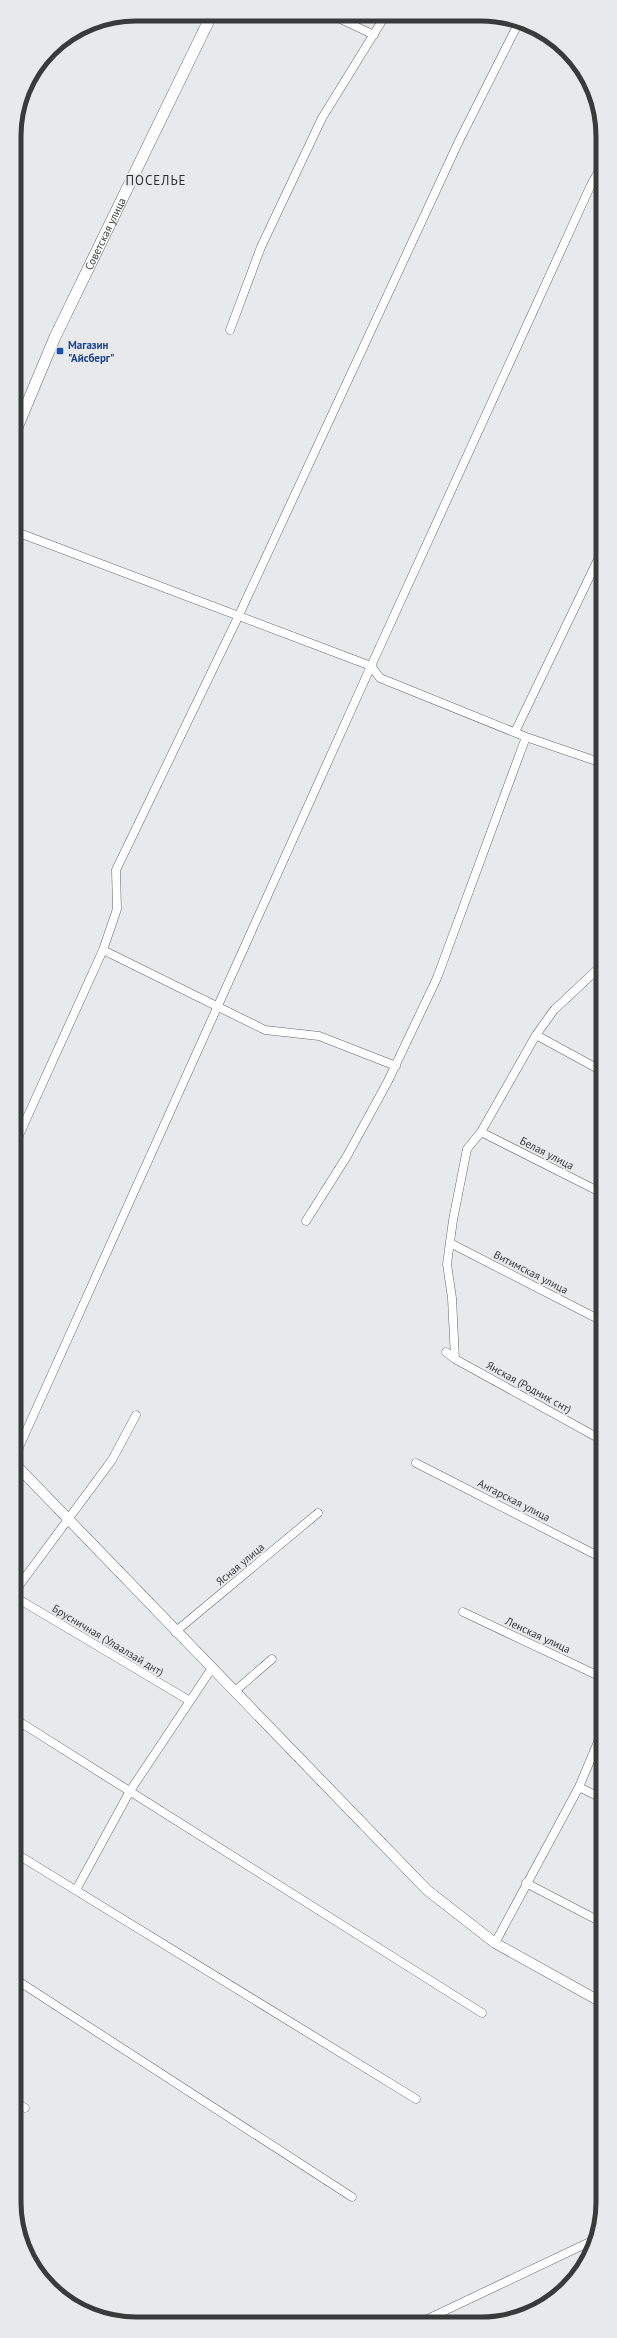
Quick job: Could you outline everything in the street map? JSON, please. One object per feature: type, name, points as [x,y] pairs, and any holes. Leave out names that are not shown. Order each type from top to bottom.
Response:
[{"type":"main road","name":"Советская улица","points":[[21,417],[55,337],[209,21]]},
{"type":"street","points":[[345,21],[374,35]]},
{"type":"street","points":[[230,330],[260,247],[322,118],[382,21]]},
{"type":"street","points":[[21,1131],[103,950],[117,909],[116,870],[239,615],[455,149],[517,27]]},
{"type":"street","points":[[21,1443],[371,666],[596,176]]},
{"type":"street","points":[[21,534],[371,666],[380,678],[526,737],[596,761]]},
{"type":"street","points":[[515,732],[596,563]]},
{"type":"street","points":[[306,1220],[347,1156],[396,1066],[437,978],[526,737]]},
{"type":"street","points":[[103,950],[265,1030],[319,1036],[396,1066]]},
{"type":"street","points":[[455,1359],[452,1298],[448,1264],[450,1243],[467,1149],[481,1132],[536,1035],[554,1010],[596,971]]},
{"type":"street","points":[[536,1035],[596,1068]]},
{"type":"street","name":"Белая улица","points":[[481,1132],[596,1190]]},
{"type":"street","name":"Витимская улица","points":[[450,1243],[596,1318]]},
{"type":"street","name":"Янская (Родник снт)","points":[[446,1352],[455,1359],[596,1437]]},
{"type":"street","points":[[21,1583],[112,1460],[136,1415]]},
{"type":"street","name":"Ангарская улица","points":[[416,1463],[596,1555]]},
{"type":"street","points":[[21,1470],[175,1632],[235,1691],[428,1890],[495,1943],[596,1999]]},
{"type":"street","name":"Ясная улица","points":[[175,1632],[318,1514]]},
{"type":"street","name":"Брусничная (Улаалзай днт)","points":[[21,1601],[190,1701]]},
{"type":"street","name":"Ленская улица","points":[[463,1612],[596,1675]]},
{"type":"street","points":[[235,1691],[272,1659]]},
{"type":"street","points":[[76,1890],[130,1791],[212,1668]]},
{"type":"street","points":[[21,1723],[482,2013]]},
{"type":"street","points":[[495,1943],[578,1787],[596,1746]]},
{"type":"street","points":[[578,1787],[596,1796]]},
{"type":"street","points":[[21,1857],[416,2099]]},
{"type":"street","points":[[526,1883],[596,1919]]},
{"type":"street","points":[[21,1984],[352,2197]]},
{"type":"street","points":[[21,2106],[25,2108]]},
{"type":"street","points":[[432,2317],[588,2243]]},
{"type":"place","name":"Магазин \"Айсберг\"","points":[[60,351]]},
{"type":"district","name":"ПОСЕЛЬЕ","points":[[156,180]]}]
